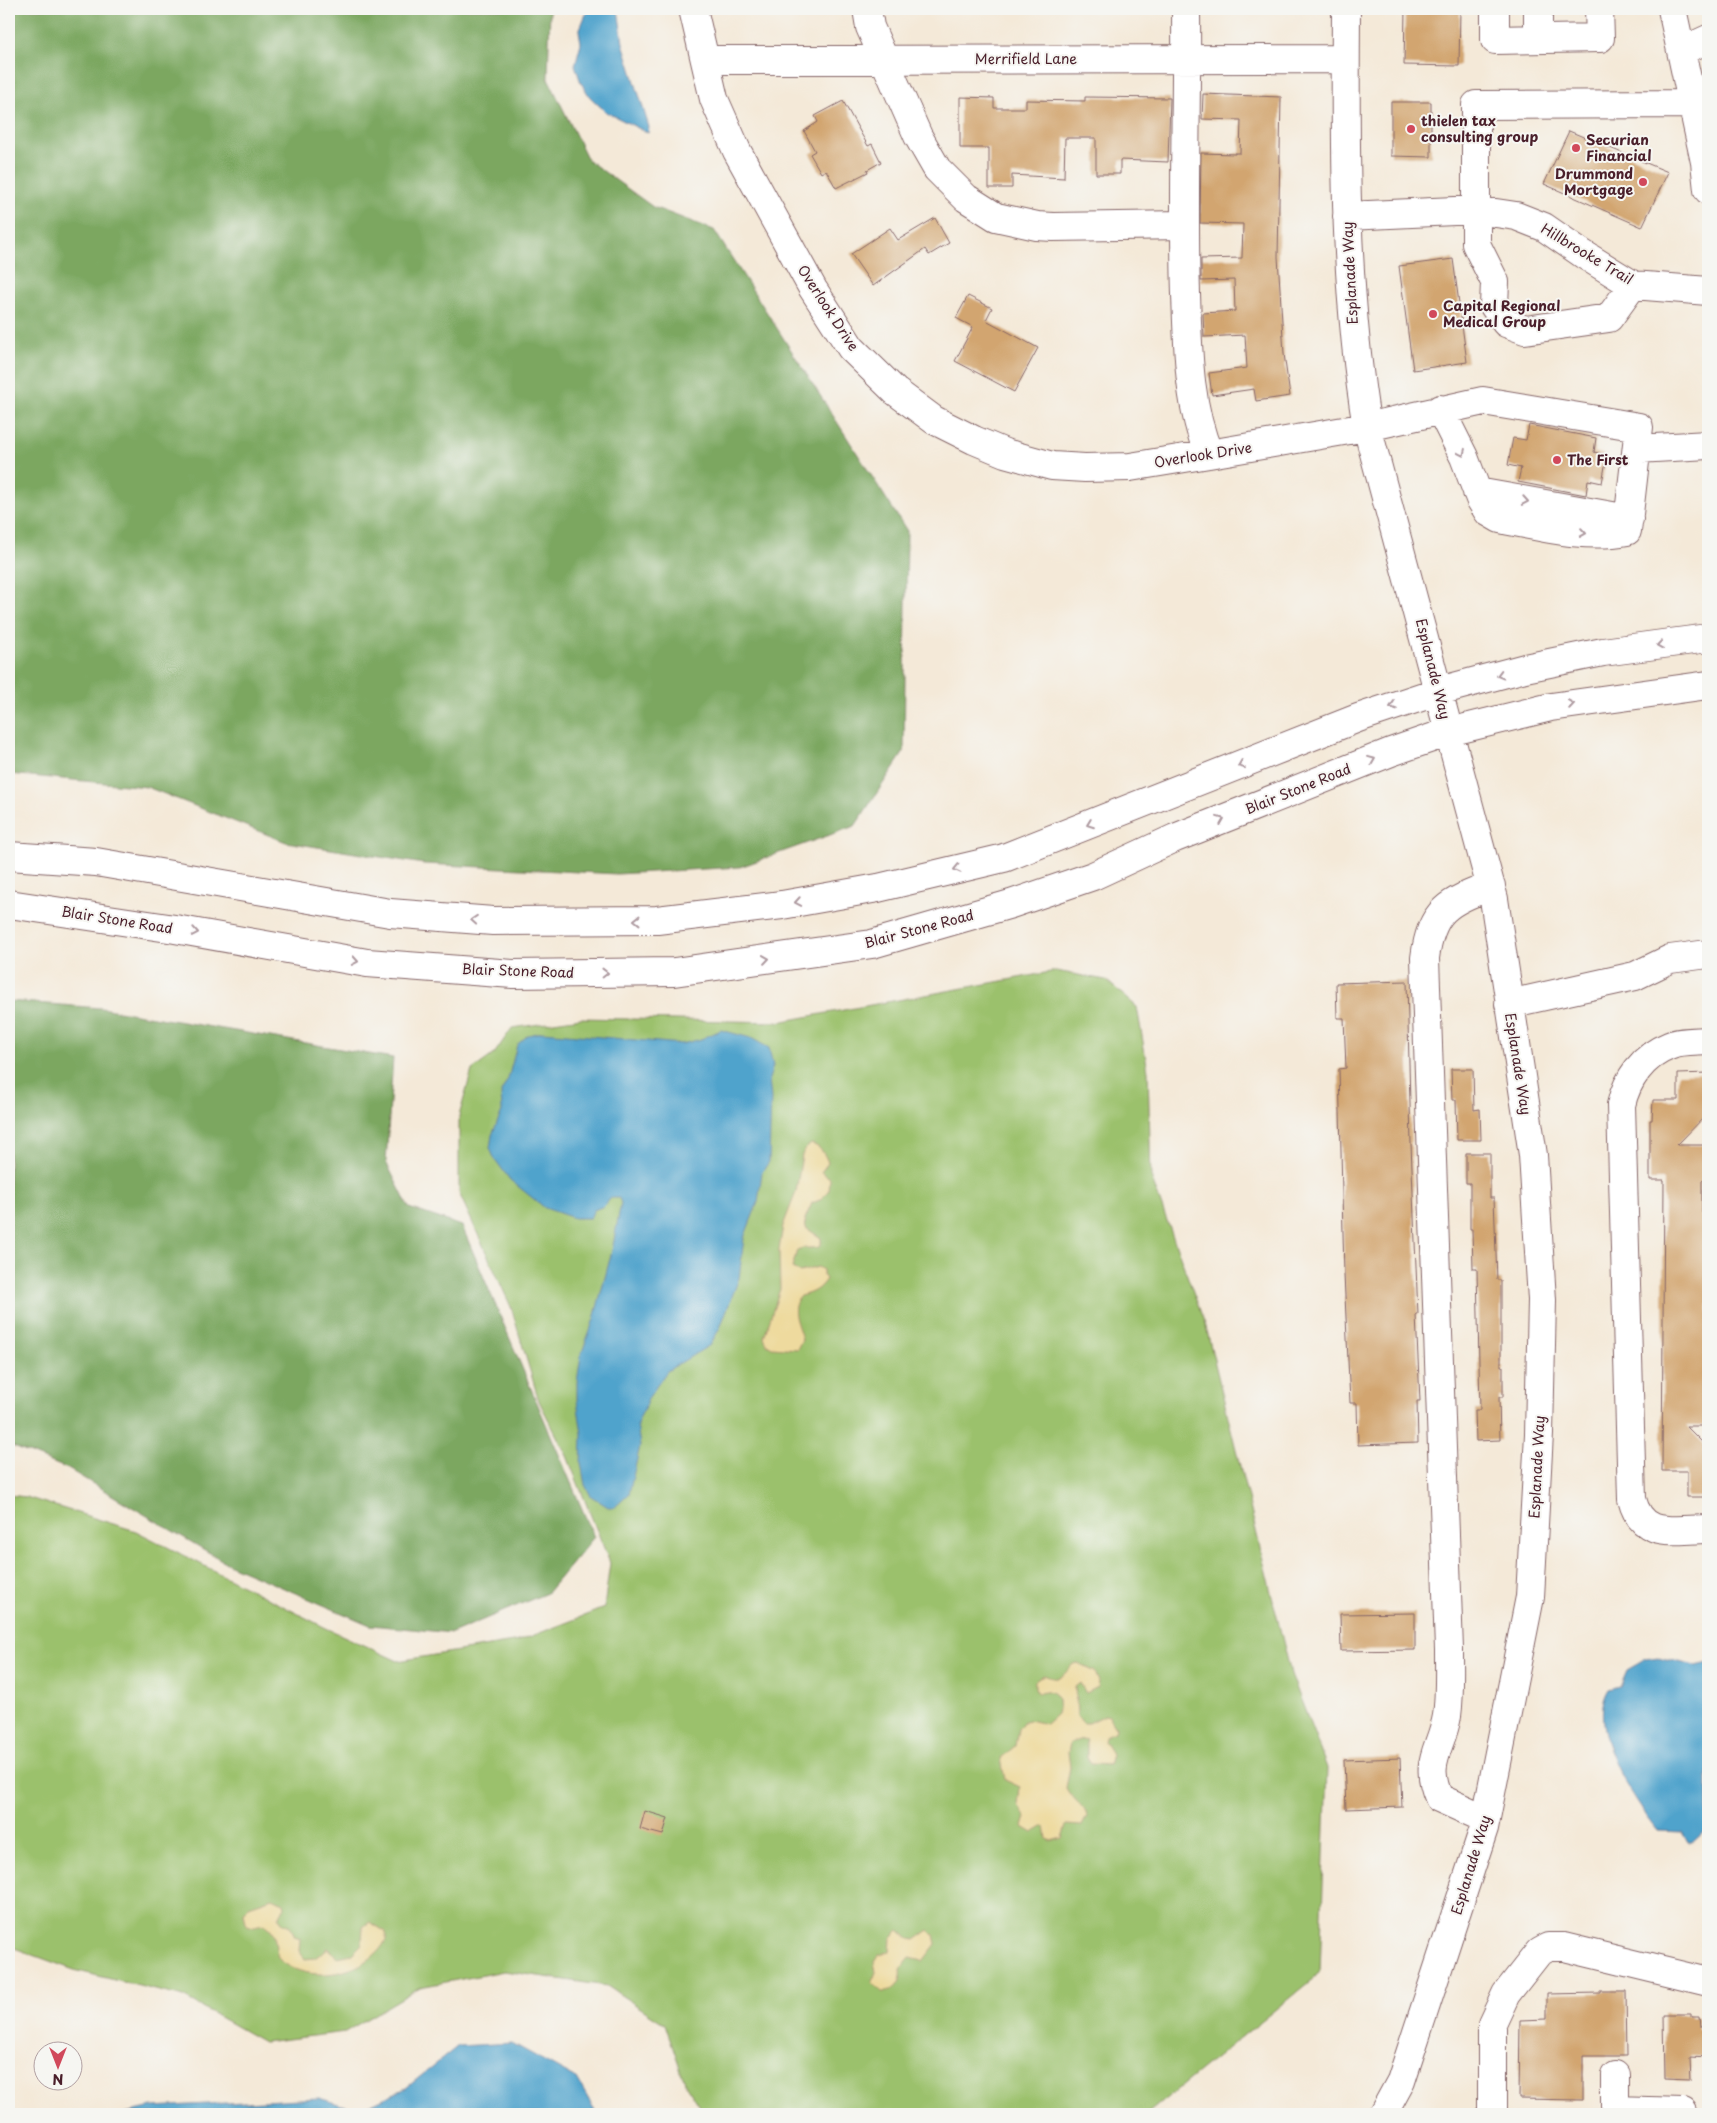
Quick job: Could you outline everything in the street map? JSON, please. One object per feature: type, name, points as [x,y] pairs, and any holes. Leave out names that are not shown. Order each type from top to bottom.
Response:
[{"type":"street","name":"Overlook Drive","points":[[693,9],[714,99],[737,151],[813,289],[851,348],[895,392],[934,420],[974,440],[1005,453],[1052,466],[1085,468],[1130,467],[1367,428],[1440,409],[1483,401],[1639,427],[1637,449]]},
{"type":"street","points":[[867,9],[870,27],[918,136],[937,169],[966,198],[996,217],[1036,226],[1070,228],[1184,225]]},
{"type":"street","points":[[1186,9],[1184,225],[1188,342],[1199,431],[1209,454]]},
{"type":"street","name":"Esplanade Way","points":[[1346,9],[1347,216],[1353,330],[1367,428],[1490,886],[1534,1175],[1542,1300],[1539,1434],[1530,1597],[1486,1819],[1400,2081],[1382,2114]]},
{"type":"street","points":[[1495,9],[1495,40],[1600,38],[1599,9]]},
{"type":"street","points":[[1538,9],[1538,40]]},
{"type":"street","points":[[1672,9],[1707,161],[1708,190]]},
{"type":"street","points":[[1682,50],[1708,39]]},
{"type":"street","name":"Merrifield Lane","points":[[706,60],[1345,59]]},
{"type":"street","points":[[1633,285],[1609,318],[1525,330],[1506,323],[1494,306],[1495,282],[1476,244],[1476,105],[1693,104]]},
{"type":"street","name":"Hillbrooke Trail","points":[[1347,216],[1476,210],[1516,216],[1544,227],[1633,285],[1708,291]]},
{"type":"street","points":[[1440,409],[1464,457],[1477,492],[1488,512],[1500,519],[1586,534],[1607,535],[1628,525],[1637,449],[1708,445]]},
{"type":"street","points":[[9,856],[96,862],[390,913],[494,921],[657,920],[782,906],[878,888],[1004,858],[1358,718],[1439,691],[1525,668],[1593,654],[1708,638]]},
{"type":"street","points":[[1671,689],[1708,664]]},
{"type":"street","name":"Blair Stone Road","points":[[9,904],[175,929],[367,963],[513,974],[674,972],[872,944],[1011,904],[1093,876],[1176,838],[1391,752],[1449,732],[1551,707],[1708,685]]},
{"type":"street","points":[[1486,1819],[1439,1798],[1432,1782],[1432,1763],[1446,1718],[1449,1650],[1425,958],[1428,936],[1434,922],[1443,909],[1460,898],[1490,886]]},
{"type":"street","points":[[1508,1004],[1635,976],[1670,959],[1708,954]]},
{"type":"street","points":[[1708,1041],[1670,1045],[1649,1056],[1634,1072],[1624,1092],[1621,1105],[1632,1499],[1635,1513],[1649,1527],[1708,1529]]},
{"type":"street","points":[[1492,2114],[1492,2024],[1506,1994],[1539,1952],[1548,1947],[1564,1947],[1708,1982]]},
{"type":"street","points":[[1615,2075],[1615,2112],[1683,2112],[1683,2114]]},
{"type":"green space","points":[[9,9],[550,9],[548,78],[588,160],[653,207],[714,230],[907,531],[904,752],[855,826],[740,867],[617,874],[424,864],[286,842],[147,787],[9,774]]},
{"type":"green space","points":[[1056,971],[1106,980],[1137,1007],[1148,1071],[1151,1177],[1206,1327],[1291,1674],[1327,1768],[1320,1973],[1147,2114],[705,2114],[686,2085],[665,2024],[607,1986],[504,1971],[420,1987],[345,2032],[264,2042],[184,1997],[74,1970],[9,1946],[9,1495],[26,1497],[136,1531],[324,1627],[398,1661],[519,1641],[604,1608],[610,1563],[567,1456],[539,1401],[511,1307],[459,1193],[459,1116],[472,1070],[494,1054],[512,1028],[581,1018],[778,1022]]},
{"type":"green space","points":[[9,1001],[101,1008],[393,1058],[386,1162],[409,1208],[462,1226],[594,1537],[547,1593],[452,1633],[370,1625],[230,1565],[68,1469],[9,1445]]},
{"type":"sand","points":[[811,1144],[822,1151],[828,1163],[821,1172],[830,1178],[829,1191],[820,1200],[812,1203],[805,1219],[806,1228],[821,1238],[821,1246],[797,1250],[792,1268],[800,1272],[818,1267],[823,1270],[823,1275],[826,1279],[812,1292],[800,1296],[797,1302],[795,1318],[802,1340],[797,1349],[772,1347],[767,1344],[764,1337],[780,1289],[779,1250],[783,1226],[796,1192],[802,1155]]},
{"type":"sand","points":[[1078,1663],[1095,1672],[1099,1682],[1098,1687],[1086,1693],[1080,1683],[1075,1687],[1077,1716],[1083,1723],[1089,1723],[1105,1715],[1109,1716],[1116,1727],[1115,1732],[1105,1736],[1104,1741],[1112,1754],[1109,1765],[1091,1764],[1087,1758],[1087,1740],[1082,1739],[1070,1743],[1068,1753],[1070,1767],[1066,1788],[1083,1808],[1087,1816],[1082,1826],[1066,1825],[1062,1838],[1051,1841],[1047,1839],[1045,1826],[1033,1833],[1023,1827],[1026,1817],[1018,1805],[1020,1787],[1005,1780],[1001,1758],[1015,1746],[1018,1729],[1024,1721],[1029,1720],[1046,1724],[1057,1714],[1058,1704],[1056,1695],[1049,1692],[1038,1693],[1035,1688],[1035,1681],[1044,1675],[1054,1678],[1061,1677],[1073,1664]]},
{"type":"sand","points":[[272,1898],[284,1903],[285,1907],[278,1917],[283,1923],[290,1926],[295,1936],[300,1938],[299,1951],[305,1959],[315,1958],[328,1948],[338,1957],[352,1954],[362,1944],[363,1927],[370,1922],[386,1932],[386,1940],[366,1962],[352,1969],[337,1973],[321,1974],[305,1972],[291,1967],[279,1959],[274,1935],[269,1927],[264,1924],[249,1927],[246,1923],[244,1913],[249,1906]]},
{"type":"sand","points":[[899,1930],[909,1939],[915,1940],[929,1930],[934,1935],[936,1944],[923,1961],[910,1958],[901,1969],[901,1978],[897,1985],[891,1991],[882,1992],[872,1982],[876,1972],[874,1962],[878,1956],[890,1951],[891,1938]]},
{"type":"water","points":[[588,9],[618,9],[623,43],[649,127],[648,133],[606,112],[590,97],[581,83],[575,65],[581,43],[579,31]]},
{"type":"water","points":[[721,1030],[751,1038],[769,1048],[773,1066],[769,1079],[771,1098],[769,1162],[762,1172],[758,1202],[744,1238],[739,1278],[720,1328],[710,1345],[667,1371],[649,1397],[637,1424],[640,1446],[629,1494],[615,1507],[608,1507],[591,1496],[585,1485],[581,1463],[582,1434],[577,1401],[577,1382],[581,1355],[594,1319],[612,1251],[621,1203],[619,1198],[611,1198],[604,1206],[594,1210],[590,1218],[574,1218],[545,1208],[510,1180],[494,1158],[490,1148],[492,1135],[502,1111],[501,1092],[508,1079],[517,1045],[528,1035],[543,1032],[682,1044],[701,1039]]},
{"type":"water","points":[[1659,1657],[1695,1666],[1708,1663],[1708,1828],[1692,1843],[1688,1843],[1682,1832],[1658,1831],[1648,1818],[1636,1801],[1615,1763],[1607,1742],[1603,1723],[1603,1705],[1609,1689],[1620,1686],[1627,1670],[1646,1659]]},
{"type":"water","points":[[512,2043],[577,2079],[597,2114],[122,2114],[152,2107],[319,2098],[358,2110],[406,2088],[458,2046]]},
{"type":"building","points":[[1405,9],[1460,9],[1459,66],[1404,65]]},
{"type":"building","points":[[1203,94],[1281,97],[1278,257],[1284,354],[1290,396],[1256,401],[1254,389],[1212,395],[1209,373],[1247,368],[1245,335],[1204,337],[1203,313],[1235,311],[1234,280],[1201,281],[1201,259],[1242,258],[1243,224],[1200,223],[1201,153],[1240,153],[1241,120],[1202,119]]},
{"type":"building","points":[[960,97],[994,98],[994,108],[1026,108],[1026,100],[1085,101],[1085,97],[1170,98],[1168,162],[1120,160],[1120,174],[1096,174],[1096,138],[1065,138],[1064,178],[1012,175],[1012,188],[989,188],[989,148],[960,148]]},
{"type":"building","points":[[843,101],[868,146],[872,144],[881,162],[867,170],[868,172],[836,188],[826,170],[821,173],[810,154],[815,151],[804,131],[818,122],[815,116]]},
{"type":"building","name":"thielen tax consulting group","points":[[1391,102],[1431,102],[1431,157],[1391,156]]},
{"type":"building","points":[[1569,131],[1668,172],[1642,227],[1544,184]]},
{"type":"building","points":[[935,218],[949,243],[929,255],[925,249],[873,286],[851,254],[890,228],[898,240]]},
{"type":"building","name":"Capital Regional Medical Group","points":[[1453,259],[1467,362],[1413,370],[1399,266]]},
{"type":"building","points":[[968,296],[992,308],[986,320],[1038,348],[1014,392],[955,361],[973,327],[956,318]]},
{"type":"building","name":"The First","points":[[1529,425],[1596,438],[1594,452],[1607,455],[1602,483],[1588,480],[1586,495],[1518,482],[1521,468],[1508,465],[1513,438],[1526,440]]},
{"type":"building","points":[[1407,981],[1418,1315],[1416,1315],[1420,1401],[1417,1401],[1418,1443],[1358,1445],[1357,1403],[1350,1403],[1344,1274],[1339,1069],[1346,1068],[1344,1018],[1337,1018],[1336,983]]},
{"type":"building","points":[[1451,1069],[1473,1069],[1474,1110],[1480,1109],[1481,1140],[1457,1140],[1456,1100],[1452,1100]]},
{"type":"building","points":[[1708,1073],[1708,1113],[1677,1145],[1708,1145],[1708,1180],[1702,1180],[1702,1213],[1708,1213],[1708,1426],[1686,1426],[1708,1448],[1708,1497],[1687,1497],[1687,1471],[1662,1471],[1664,1180],[1650,1180],[1650,1120],[1652,1120],[1653,1100],[1678,1100],[1678,1074]]},
{"type":"building","points":[[1466,1153],[1490,1153],[1490,1198],[1494,1198],[1497,1280],[1501,1280],[1503,1397],[1499,1397],[1500,1440],[1476,1441],[1475,1410],[1480,1410],[1477,1269],[1473,1269],[1472,1229],[1470,1229],[1470,1183],[1466,1183]]},
{"type":"building","points":[[1415,1613],[1415,1650],[1341,1651],[1340,1614]]},
{"type":"building","points":[[1400,1758],[1402,1807],[1346,1809],[1344,1760]]},
{"type":"building","points":[[645,1811],[668,1818],[663,1835],[640,1829]]},
{"type":"building","points":[[1600,1991],[1626,1991],[1627,2056],[1583,2056],[1583,2100],[1519,2099],[1520,2020],[1547,2019],[1547,1994],[1600,1993]]},
{"type":"building","points":[[1664,2014],[1691,2014],[1691,2017],[1698,2017],[1699,2029],[1708,2029],[1708,2057],[1690,2056],[1691,2080],[1665,2079]]},
{"type":"place","name":"thielen tax consulting group","points":[[1411,129]]},
{"type":"place","name":"Securian Financial","points":[[1576,148]]},
{"type":"place","name":"Drummond Mortgage","points":[[1643,182]]},
{"type":"place","name":"Capital Regional Medical Group","points":[[1433,314]]},
{"type":"place","name":"The First","points":[[1557,460]]}]
